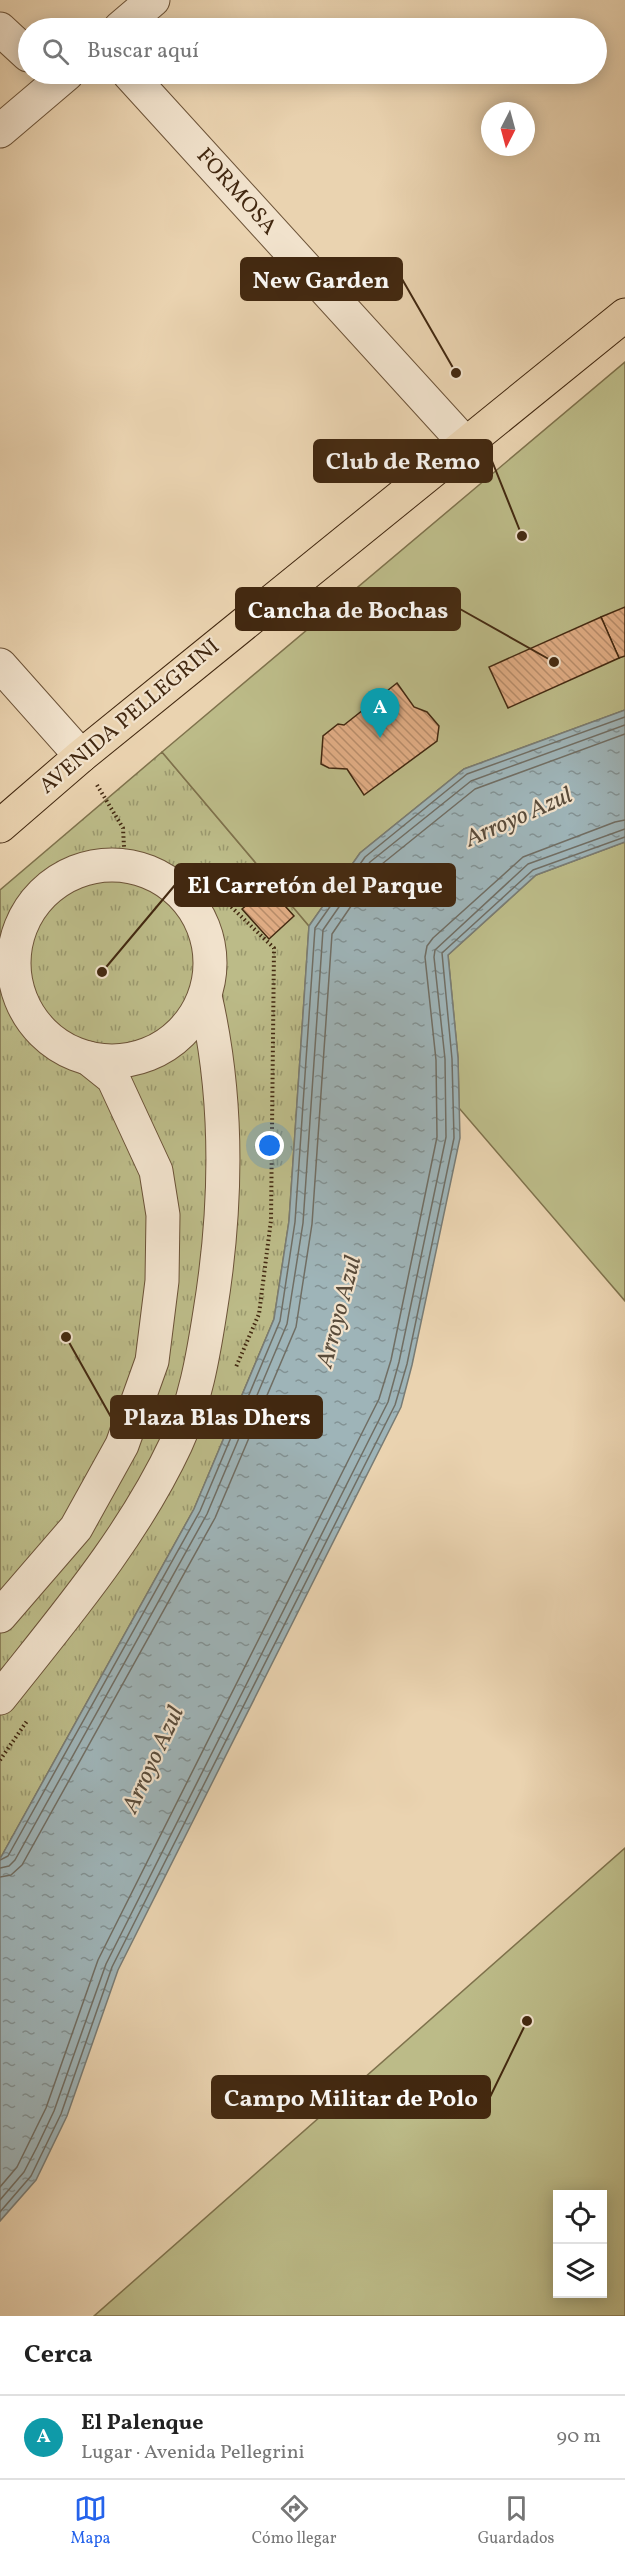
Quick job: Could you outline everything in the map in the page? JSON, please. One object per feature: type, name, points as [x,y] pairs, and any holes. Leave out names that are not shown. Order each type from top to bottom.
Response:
[{"type":"main road","name":"AVENIDA PELLEGRINI","points":[[0,826],[81,756],[625,315]]},
{"type":"street","points":[[132,18],[153,0]]},
{"type":"street","points":[[0,29],[18,46]]},
{"type":"street","points":[[0,131],[50,84]]},
{"type":"street","name":"FORMOSA","points":[[138,84],[465,443]]},
{"type":"street","points":[[0,665],[81,756]]},
{"type":"street","points":[[99,866],[125,867],[146,871],[165,880],[181,894],[198,916],[208,941],[210,969],[205,996],[191,1022],[162,1047],[145,1056],[117,1061],[88,1058],[61,1048],[39,1029],[7,982],[20,928],[33,905],[51,886],[74,873],[99,866]]},
{"type":"street","points":[[0,1698],[105,1564],[140,1512],[176,1443],[202,1366],[217,1267],[224,1139],[215,1039],[205,996]]},
{"type":"street","points":[[0,1616],[76,1528],[122,1445],[152,1361],[162,1281],[163,1215],[156,1171],[113,1078],[88,1058]]},
{"type":"path","points":[[81,756],[123,828],[125,867]]},
{"type":"green space","points":[[625,362],[625,710],[464,769],[360,853],[309,926],[162,752]]},
{"type":"green space","points":[[162,752],[309,926],[289,1221],[274,1319],[194,1509],[0,1859],[0,890]]},
{"type":"green space","points":[[625,842],[625,1301],[459,1108],[458,1058],[448,955],[536,875]]},
{"type":"green space","points":[[625,1848],[625,2316],[94,2316]]},
{"type":"water","name":"Arroyo Azul","points":[[625,710],[625,842],[536,875],[448,955],[458,1058],[460,1138],[401,1407],[118,1970],[67,2116],[36,2180],[0,2221],[0,1859],[194,1509],[274,1319],[289,1221],[309,926],[360,853],[464,769]]},
{"type":"building","points":[[625,607],[625,656],[619,658],[601,617]]},
{"type":"building","points":[[601,617],[619,658],[508,708],[489,667]]},
{"type":"building","points":[[397,683],[414,707],[427,712],[439,726],[437,741],[364,795],[347,769],[329,768],[321,764],[323,736],[338,724],[344,725]]},
{"type":"building","points":[[268,887],[294,916],[269,939],[242,909]]},
{"type":"place","name":"New Garden","points":[[456,373]]},
{"type":"place","name":"Club de Remo","points":[[522,536]]},
{"type":"place","name":"Cancha de Bochas","points":[[554,662]]},
{"type":"place","name":"El Palenque","points":[[380,738]]},
{"type":"place","name":"El Carretón del Parque","points":[[102,972]]},
{"type":"place","name":"Plaza Blas Dhers","points":[[66,1337]]},
{"type":"place","name":"Campo Militar de Polo","points":[[527,2021]]}]
